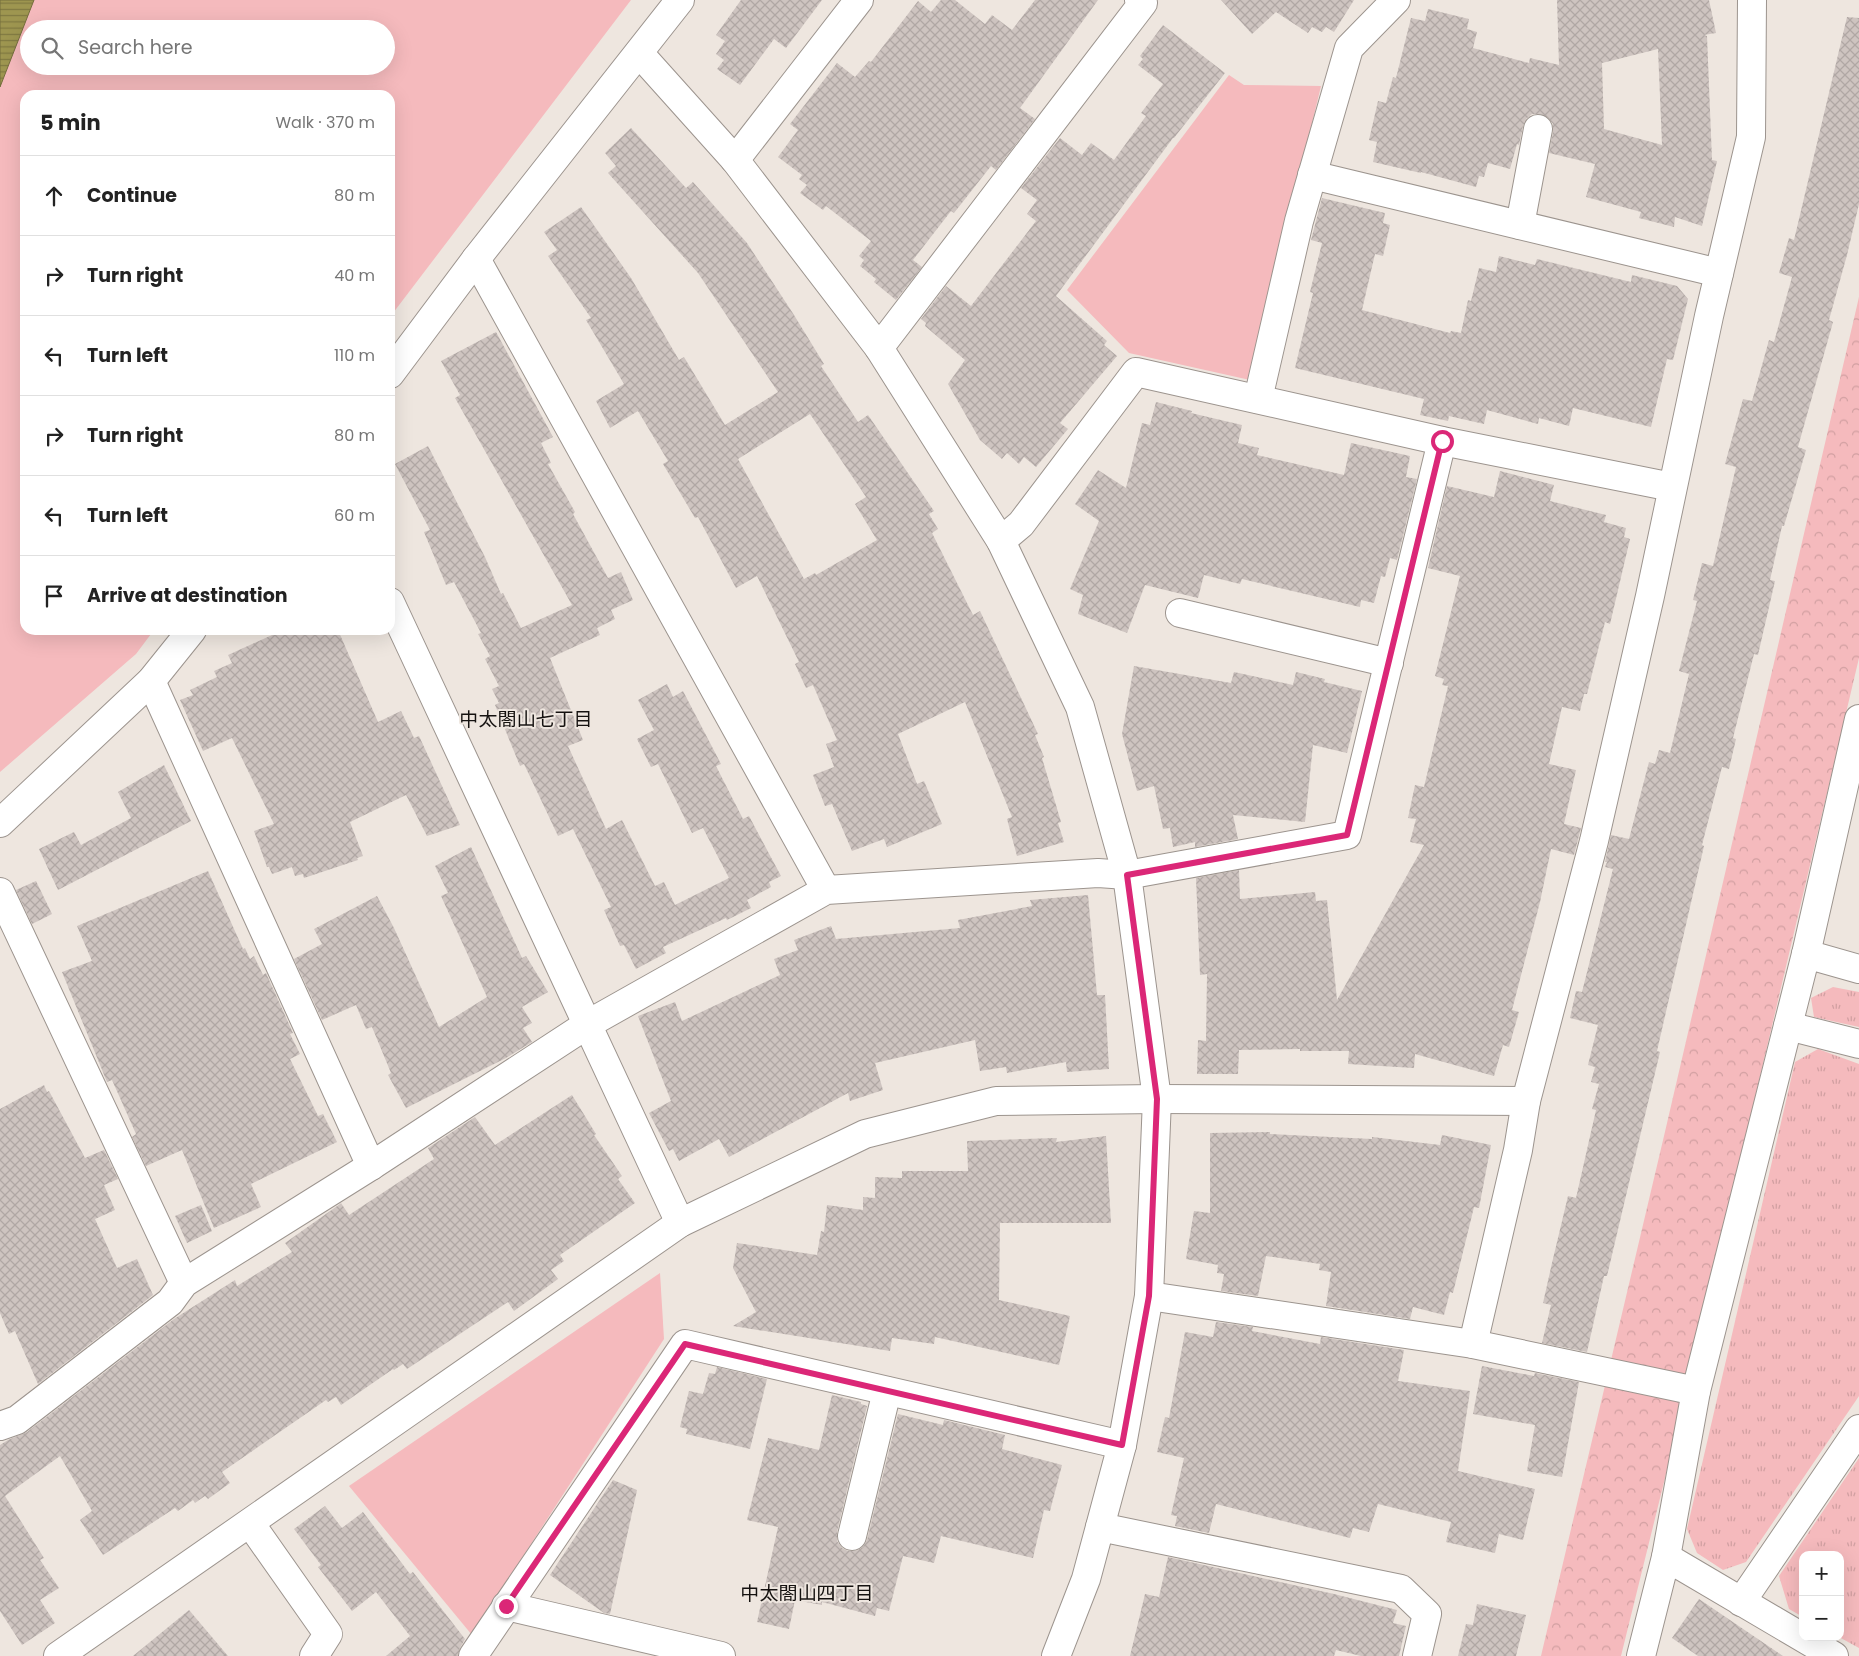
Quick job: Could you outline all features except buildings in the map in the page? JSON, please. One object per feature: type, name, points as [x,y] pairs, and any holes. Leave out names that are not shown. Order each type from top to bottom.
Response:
[{"type":"street","points":[[395,367],[476,259],[680,0]]},
{"type":"street","points":[[735,160],[859,0]]},
{"type":"street","points":[[879,348],[1143,3],[1139,0]]},
{"type":"street","points":[[1258,399],[1299,221],[1349,48],[1396,0]]},
{"type":"street","points":[[1473,1344],[1518,1150],[1526,1101],[1594,841],[1650,596],[1719,273],[1751,137],[1752,0]]},
{"type":"street","points":[[639,53],[735,160],[879,348],[1001,542],[1080,707],[1127,875],[1157,1099],[1149,1296],[1122,1445],[1086,1579],[1056,1656]]},
{"type":"street","points":[[1520,225],[1538,129]]},
{"type":"street","points":[[1312,175],[1719,273]]},
{"type":"street","points":[[476,259],[826,890]]},
{"type":"street","points":[[1001,542],[1020,524],[1136,372],[1442,441],[1672,487]]},
{"type":"street","points":[[0,1426],[17,1420],[170,1302],[184,1283],[371,1166],[588,1024],[826,890],[1098,873],[1127,875],[1347,835],[1442,441]]},
{"type":"street","points":[[395,613],[680,1223]]},
{"type":"street","points":[[1180,613],[1390,663]]},
{"type":"street","points":[[0,823],[151,681],[188,635]]},
{"type":"street","points":[[151,681],[371,1166]]},
{"type":"street","points":[[1641,1656],[1666,1557],[1696,1391],[1806,954],[1859,719]]},
{"type":"street","points":[[0,892],[184,1283]]},
{"type":"street","points":[[1806,954],[1859,969]]},
{"type":"street","points":[[1788,1026],[1859,1044]]},
{"type":"street","points":[[58,1656],[680,1223],[865,1134],[996,1101],[1157,1099],[1526,1101]]},
{"type":"street","points":[[1149,1296],[1473,1344],[1696,1391]]},
{"type":"street","points":[[473,1656],[685,1344],[1122,1445]]},
{"type":"street","points":[[852,1536],[887,1391]]},
{"type":"street","points":[[1742,1602],[1859,1429]]},
{"type":"street","points":[[250,1523],[328,1634],[314,1656]]},
{"type":"street","points":[[1100,1527],[1401,1590],[1427,1614],[1417,1656]]},
{"type":"street","points":[[1666,1557],[1834,1656]]},
{"type":"street","points":[[506,1606],[721,1656]]},
{"type":"green space","points":[[0,0],[631,0],[395,310],[395,90],[20,90],[20,635],[150,635],[136,654],[0,772]]},
{"type":"green space","points":[[1229,75],[1244,85],[1321,86],[1250,380],[1129,353],[1067,290]]},
{"type":"green space","points":[[1859,297],[1859,658],[1665,1478],[1621,1656],[1541,1656],[1664,1136]]},
{"type":"green space","points":[[1833,987],[1859,992],[1859,1027],[1814,1017],[1811,998]]},
{"type":"green space","points":[[1818,1049],[1859,1064],[1859,1396],[1746,1562],[1723,1570],[1697,1553],[1687,1529],[1795,1062]]},
{"type":"green space","points":[[660,1273],[664,1339],[472,1635],[349,1486]]},
{"type":"green space","points":[[1859,1458],[1859,1648],[1844,1640],[1844,1551],[1799,1551],[1799,1615],[1789,1609],[1779,1576]]},
{"type":"shaded area","points":[[0,0],[34,0],[26,20],[20,20],[20,36],[0,87]]},
{"type":"district","name":"中太閤山七丁目","points":[[526,719]]},
{"type":"district","name":"中太閤山四丁目","points":[[807,1593]]},
{"type":"route","points":[[506,1606],[685,1344],[1122,1445],[1149,1296],[1157,1099],[1127,875],[1347,835],[1442,441]]}]
